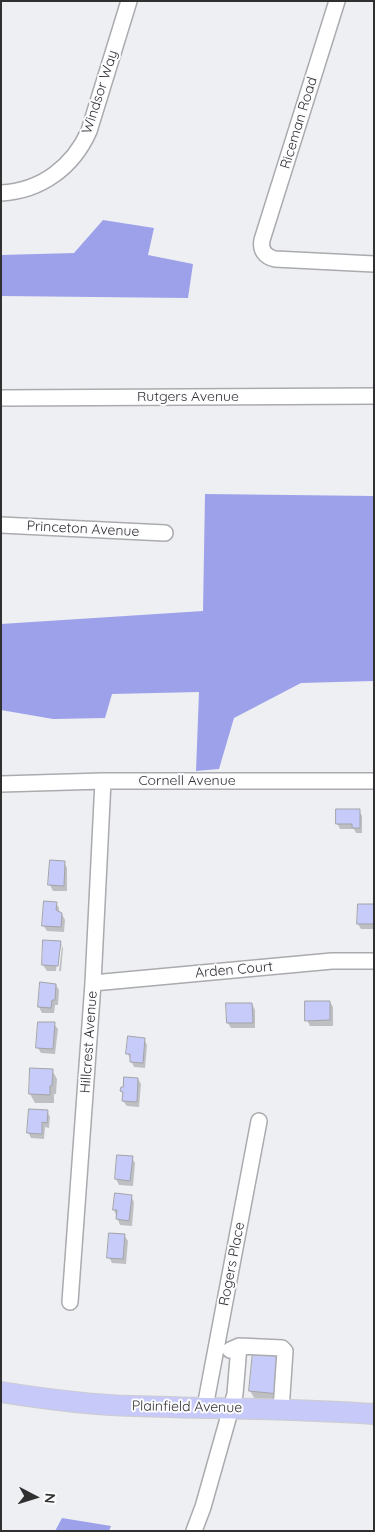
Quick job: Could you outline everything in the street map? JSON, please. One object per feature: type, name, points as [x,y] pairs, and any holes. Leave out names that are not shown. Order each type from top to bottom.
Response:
[{"type":"main road","name":"Plainfield Avenue","points":[[1,1392],[53,1400],[132,1406],[205,1406],[374,1414]]},
{"type":"street","name":"Windsor Way","points":[[1,194],[23,190],[42,183],[63,168],[80,149],[89,131],[129,1]]},
{"type":"street","name":"Riceman Road","points":[[338,1],[261,244],[265,254],[275,259],[374,264]]},
{"type":"street","name":"Rutgers Avenue","points":[[1,398],[374,396]]},
{"type":"street","name":"Princeton Avenue","points":[[1,525],[165,533]]},
{"type":"street","name":"Cornell Avenue","points":[[1,784],[103,781],[374,781]]},
{"type":"street","name":"Hillcrest Avenue","points":[[70,1302],[94,983],[103,781]]},
{"type":"street","name":"Arden Court","points":[[94,983],[332,961],[374,962]]},
{"type":"street","name":"Rogers Place","points":[[205,1406],[259,1120]]},
{"type":"street","points":[[194,1531],[203,1507],[234,1394],[239,1346]]},
{"type":"street","points":[[216,1348],[232,1350],[239,1346],[282,1348],[285,1351],[281,1410]]},
{"type":"shaded area","points":[[103,220],[154,228],[148,255],[193,264],[188,298],[1,296],[1,255],[74,253]]},
{"type":"shaded area","points":[[205,494],[374,496],[374,681],[301,683],[234,718],[219,769],[196,771],[199,692],[112,694],[105,718],[53,719],[1,710],[1,624],[203,611]]},
{"type":"shaded area","points":[[62,1518],[111,1526],[109,1531],[55,1531]]},
{"type":"building","points":[[336,809],[360,809],[360,828],[352,828],[352,824],[336,824]]},
{"type":"building","points":[[50,860],[65,861],[64,886],[48,885]]},
{"type":"building","points":[[44,901],[57,902],[56,910],[62,913],[61,927],[42,926]]},
{"type":"building","points":[[358,904],[374,904],[374,924],[357,924]]},
{"type":"building","points":[[43,940],[61,941],[58,966],[42,965]]},
{"type":"building","points":[[40,982],[56,984],[55,1000],[52,1000],[51,1008],[38,1007]]},
{"type":"building","points":[[305,1001],[330,1001],[330,1020],[305,1021]]},
{"type":"building","points":[[226,1003],[252,1003],[253,1023],[227,1023]]},
{"type":"building","points":[[38,1022],[55,1022],[53,1049],[36,1048]]},
{"type":"building","points":[[128,1036],[145,1038],[143,1063],[130,1062],[130,1054],[126,1054]]},
{"type":"building","points":[[30,1068],[53,1069],[50,1095],[29,1094]]},
{"type":"building","points":[[124,1077],[138,1078],[137,1102],[122,1101],[123,1092],[120,1091],[121,1087],[123,1087]]},
{"type":"building","points":[[29,1109],[48,1110],[47,1123],[42,1122],[42,1134],[27,1133]]},
{"type":"building","points":[[117,1155],[133,1156],[130,1181],[115,1179]]},
{"type":"building","points":[[115,1193],[132,1195],[129,1221],[116,1219],[117,1210],[113,1210]]},
{"type":"building","points":[[109,1233],[125,1234],[123,1259],[107,1258]]},
{"type":"building","points":[[253,1351],[283,1353],[279,1394],[249,1391]]}]
